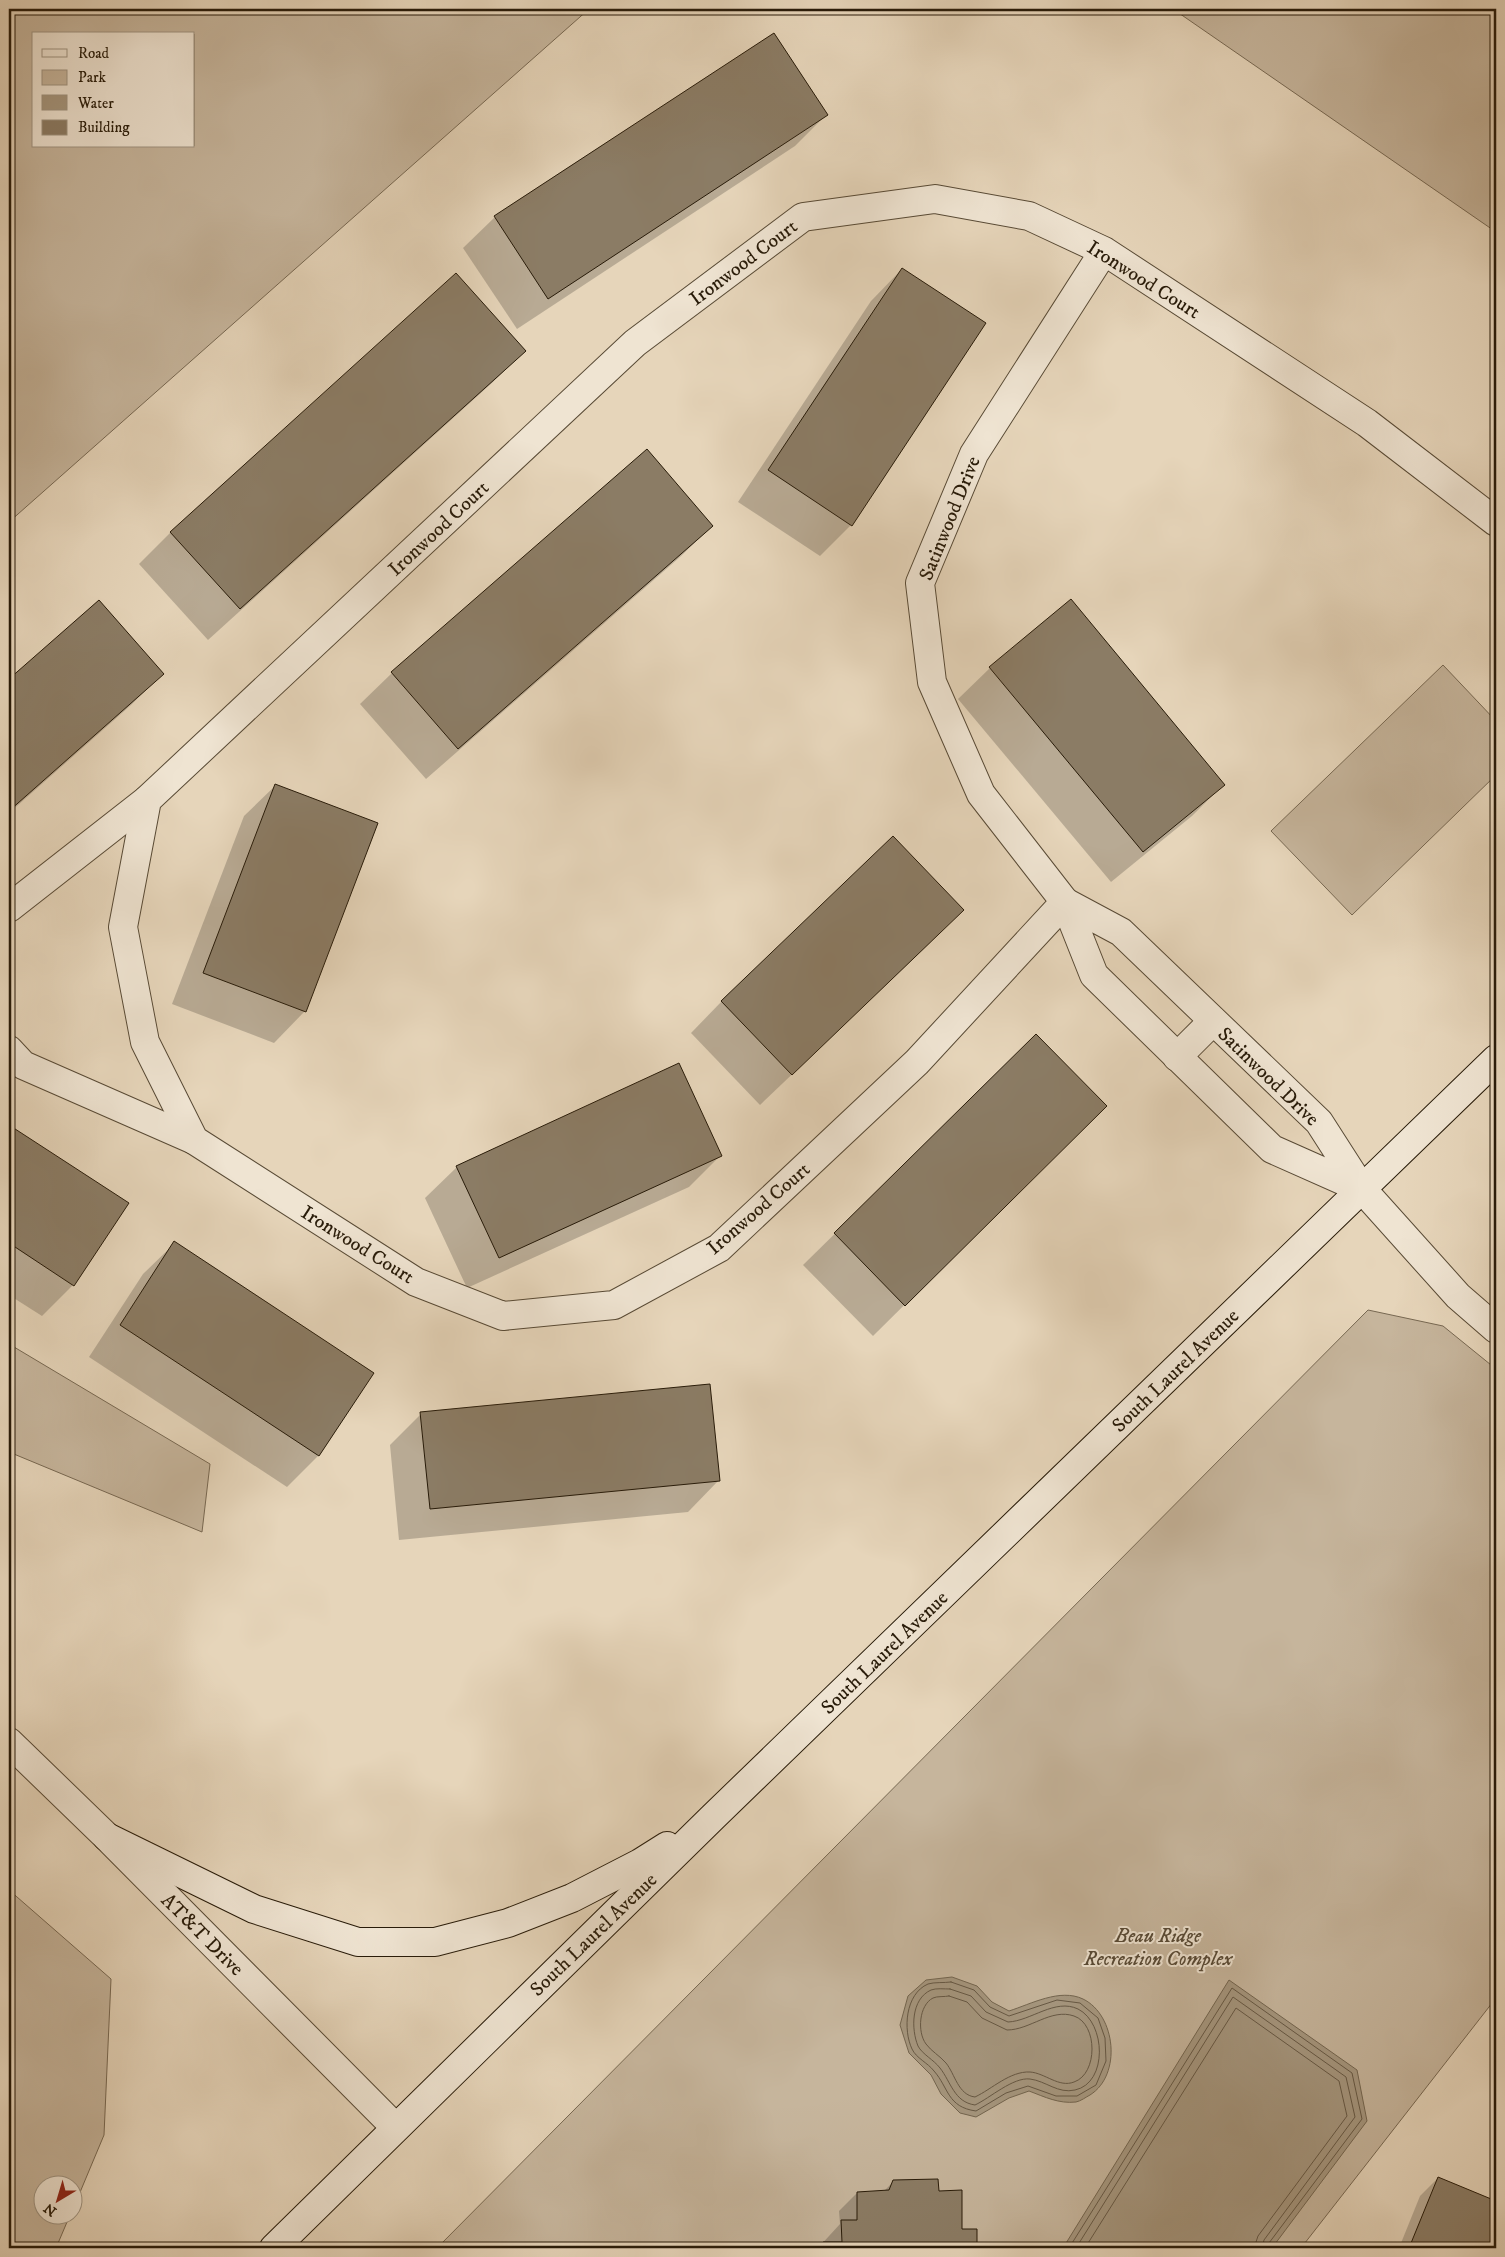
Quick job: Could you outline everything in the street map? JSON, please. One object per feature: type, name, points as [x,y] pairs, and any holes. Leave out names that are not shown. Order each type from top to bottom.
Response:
[{"type":"street","name":"Ironwood Court","points":[[9,908],[147,800],[635,343],[804,217],[935,199],[1029,216],[1104,251],[1367,424],[1496,522]]},
{"type":"street","name":"Satinwood Drive","points":[[1104,251],[974,454],[920,583],[932,682],[980,794],[1065,902],[1094,976],[1272,1149],[1362,1189]]},
{"type":"street","points":[[147,800],[123,927],[145,1042],[194,1140]]},
{"type":"street","name":"Ironwood Court","points":[[9,1050],[23,1065],[194,1140],[416,1282],[503,1316],[614,1305],[719,1248],[917,1062],[1065,902]]},
{"type":"street","name":"Satinwood Drive","points":[[1065,902],[1121,932],[1319,1122],[1362,1189]]},
{"type":"street","name":"Satinwood Drive","points":[[1177,1057],[1213,1021]]},
{"type":"street","name":"South Laurel Avenue","points":[[274,2248],[395,2127],[713,1817],[1496,1059]]},
{"type":"street","points":[[1362,1189],[1458,1296],[1496,1329]]},
{"type":"street","name":"AT&T Drive","points":[[9,1742],[107,1837],[395,2127]]},
{"type":"street","points":[[107,1837],[254,1909],[358,1942],[434,1942],[508,1923],[572,1898],[640,1863],[713,1817]]},
{"type":"green space","points":[[9,9],[589,9],[9,522]]},
{"type":"green space","points":[[1173,9],[1496,9],[1496,232]]},
{"type":"green space","points":[[1443,665],[1496,721],[1496,775],[1352,915],[1271,831]]},
{"type":"green space","name":"Beau Ridge Recreation Complex","points":[[1368,1310],[1443,1326],[1496,1369],[1496,1998],[1301,2248],[437,2248]]},
{"type":"green space","points":[[9,1344],[210,1464],[202,1532],[9,1452]]},
{"type":"green space","points":[[9,1890],[111,1979],[104,2135],[82,2188],[82,2174],[32,2174],[32,2224],[66,2224],[56,2248],[9,2248]]},
{"type":"water","points":[[952,1977],[977,1986],[992,2002],[1009,2011],[1046,1998],[1065,1995],[1083,1999],[1094,2007],[1103,2018],[1111,2046],[1111,2060],[1107,2074],[1100,2086],[1090,2095],[1076,2102],[1058,2101],[1029,2091],[1009,2098],[976,2117],[960,2113],[941,2094],[931,2075],[909,2053],[900,2025],[908,1996],[926,1980]]},
{"type":"water","points":[[1229,1980],[1357,2070],[1367,2121],[1272,2248],[1063,2248]]},
{"type":"building","points":[[774,33],[828,115],[548,299],[494,216]]},
{"type":"building","points":[[902,268],[986,323],[852,526],[768,470]]},
{"type":"building","points":[[456,273],[526,351],[240,609],[170,532]]},
{"type":"building","points":[[647,449],[713,526],[458,749],[391,672]]},
{"type":"building","points":[[1071,599],[1225,785],[1143,852],[989,667]]},
{"type":"building","points":[[99,600],[164,674],[9,811],[9,679]]},
{"type":"building","points":[[275,784],[378,823],[306,1012],[203,973]]},
{"type":"building","points":[[893,836],[964,910],[792,1075],[721,1001]]},
{"type":"building","points":[[1036,1034],[1107,1106],[905,1306],[834,1233]]},
{"type":"building","points":[[679,1063],[722,1156],[499,1258],[456,1166]]},
{"type":"building","points":[[9,1125],[129,1203],[74,1286],[9,1243]]},
{"type":"building","points":[[174,1241],[374,1373],[319,1456],[120,1325]]},
{"type":"building","points":[[710,1384],[720,1481],[430,1509],[420,1412]]},
{"type":"building","points":[[1438,2177],[1496,2201],[1496,2248],[1409,2248]]},
{"type":"building","points":[[938,2179],[939,2191],[962,2190],[962,2229],[977,2229],[977,2248],[823,2248],[823,2242],[842,2242],[841,2220],[857,2220],[857,2192],[889,2190],[893,2180]]}]
